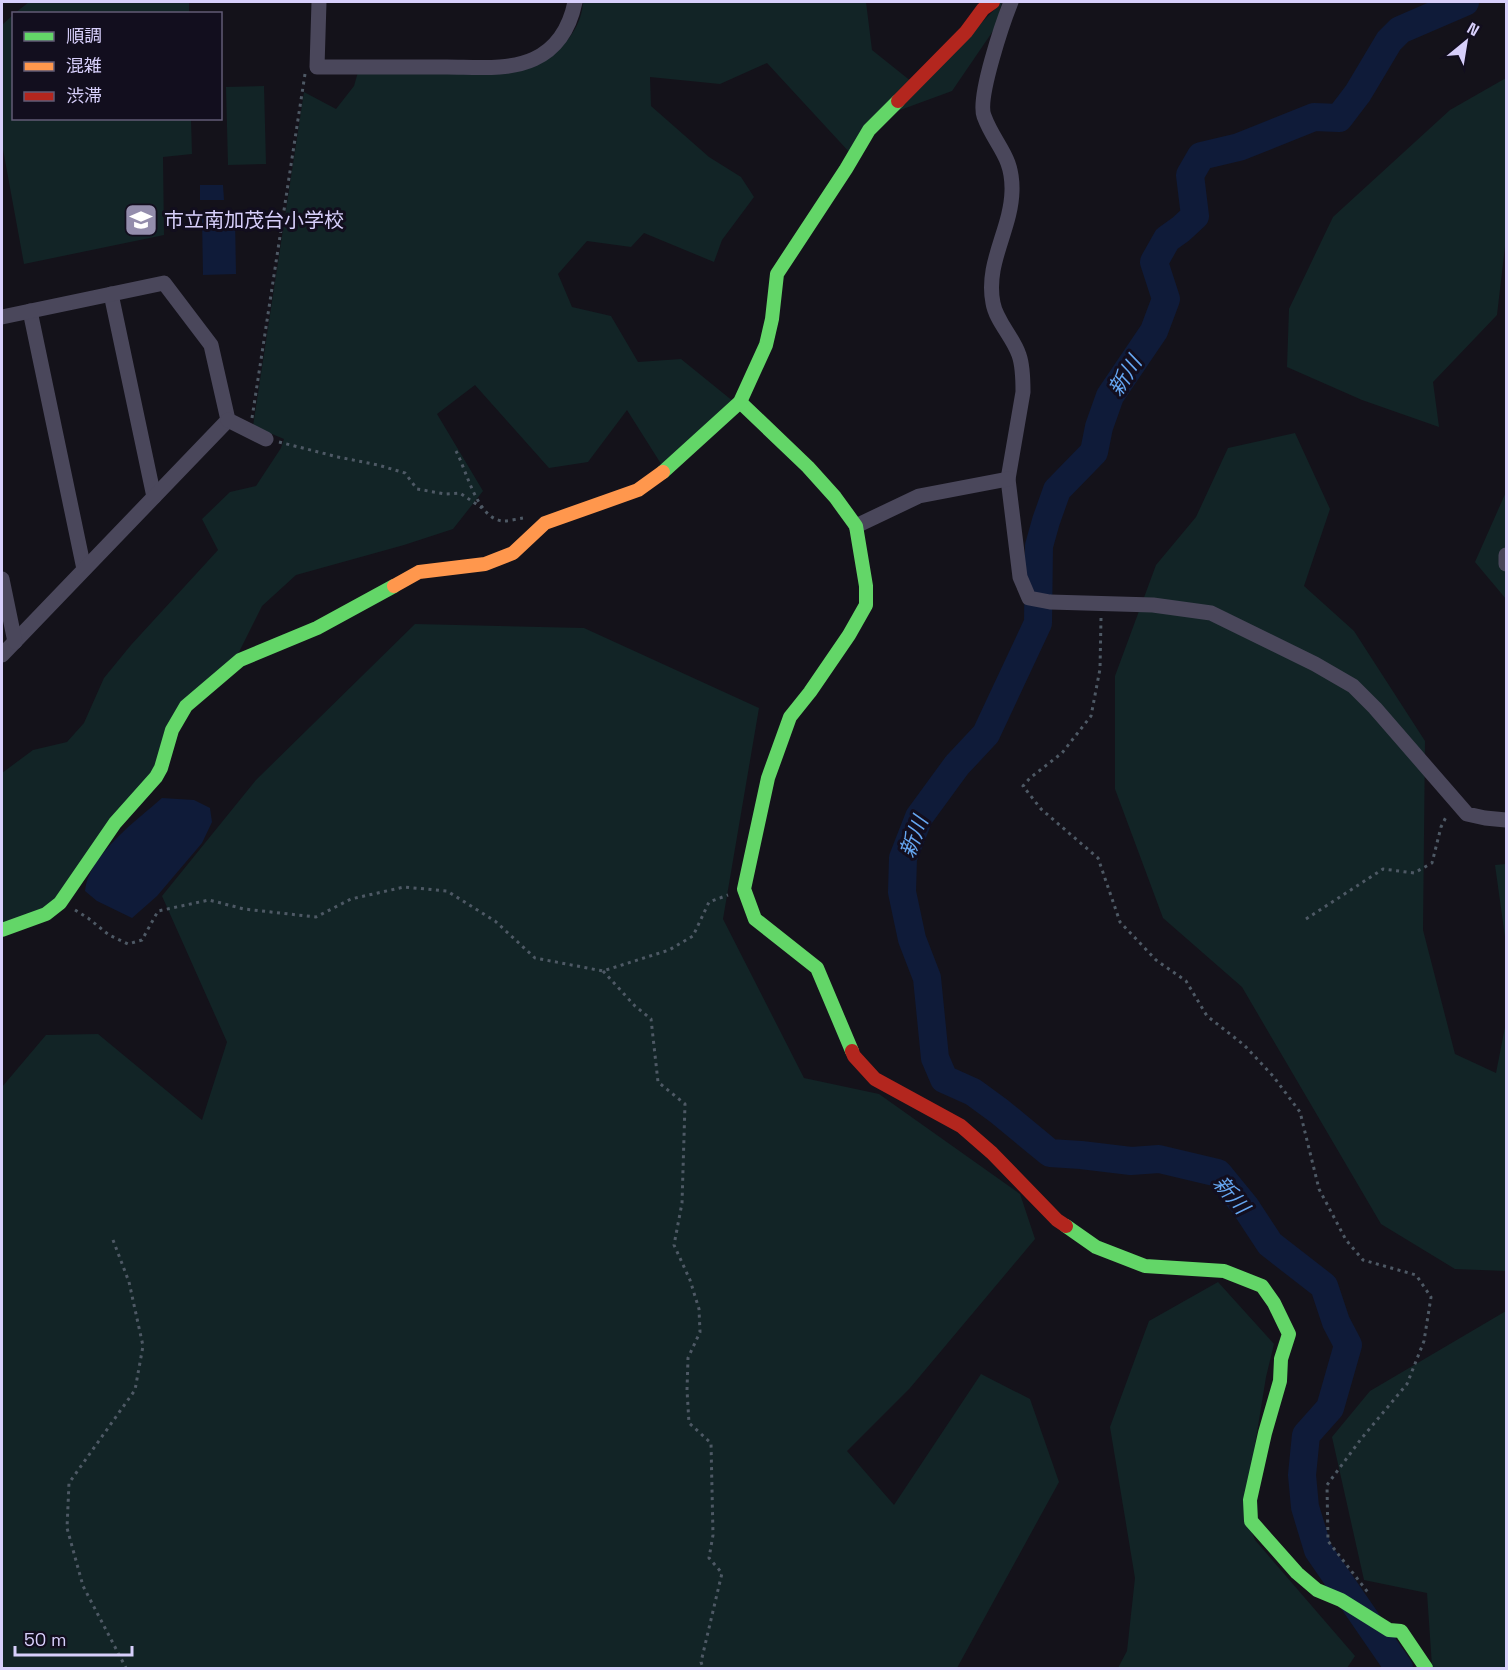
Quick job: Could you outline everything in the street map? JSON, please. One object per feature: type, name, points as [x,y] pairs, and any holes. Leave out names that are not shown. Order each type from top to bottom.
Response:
[{"type":"street","points":[[318,2],[317,67],[488,67],[522,64],[544,54],[557,41],[568,26],[575,2]]},
{"type":"street","points":[[2,930],[46,914],[60,903],[115,823],[156,777],[161,768],[172,730],[186,706],[240,660],[317,628],[419,572],[485,564],[513,554],[545,523],[638,490],[666,470],[740,402],[766,345],[772,319],[777,274],[800,237],[846,169],[869,130],[966,32],[983,9],[993,2]]},
{"type":"street","points":[[1011,2],[993,56],[986,84],[983,113],[1004,150],[1011,173],[1012,193],[1009,214],[991,275],[993,304],[1020,356],[1023,378],[1023,392],[1008,479],[1020,577],[1029,598],[1050,602],[1153,605],[1212,613],[1315,664],[1353,686],[1467,814],[1506,820]]},
{"type":"street","points":[[2,317],[164,283],[211,345],[228,420]]},
{"type":"street","points":[[111,294],[154,497]]},
{"type":"street","points":[[30,311],[84,569]]},
{"type":"street","points":[[740,402],[835,496],[856,526],[866,586],[866,605],[849,635],[790,717],[768,778],[744,890],[755,919],[817,968],[854,1056],[875,1079],[961,1126],[992,1153],[1057,1220],[1096,1247],[1145,1266],[1224,1271],[1262,1286],[1274,1303],[1289,1334],[1281,1359],[1280,1381],[1265,1433],[1250,1500],[1251,1521],[1297,1573],[1317,1590],[1341,1600],[1389,1630],[1401,1630],[1426,1668]]},
{"type":"street","points":[[228,420],[266,438]]},
{"type":"street","points":[[2,655],[228,420]]},
{"type":"street","points":[[856,526],[919,496],[1008,479]]},
{"type":"street","points":[[1506,555],[1506,564]]},
{"type":"street","points":[[2,579],[15,642]]},
{"type":"path","points":[[250,431],[305,72],[317,67]]},
{"type":"path","points":[[266,438],[378,465],[405,474],[417,489],[445,494],[460,493],[490,516],[503,521],[525,518]]},
{"type":"path","points":[[456,451],[482,508]]},
{"type":"path","points":[[1100,603],[1100,669],[1091,716],[1062,753],[1023,786],[1041,809],[1098,858],[1120,922],[1156,960],[1186,981],[1207,1016],[1244,1045],[1300,1112],[1319,1189],[1346,1240],[1363,1260],[1416,1275],[1431,1297],[1424,1341],[1407,1384],[1361,1439],[1327,1485],[1328,1541],[1371,1596]]},
{"type":"path","points":[[1306,919],[1383,869],[1414,873],[1432,863],[1441,827],[1455,800]]},
{"type":"path","points":[[60,903],[88,918],[109,935],[128,944],[142,940],[158,911],[209,900],[244,909],[316,917],[351,899],[404,887],[447,891],[495,921],[535,958],[603,971],[669,950],[693,936],[709,902],[744,890]]},
{"type":"path","points":[[603,971],[635,1006],[651,1019],[658,1082],[685,1104],[682,1203],[674,1245],[690,1280],[699,1309],[700,1332],[688,1358],[689,1423],[711,1443],[713,1535],[709,1558],[722,1573],[701,1662],[703,1668]]},
{"type":"path","points":[[113,1240],[129,1282],[143,1346],[135,1390],[69,1483],[67,1528],[83,1586],[126,1668]]},
{"type":"shaded area","points":[[29,2],[189,2],[189,12],[16,12]]},
{"type":"shaded area","points":[[583,2],[866,2],[872,50],[912,82],[851,154],[767,63],[720,84],[650,77],[651,106],[709,157],[741,177],[754,197],[722,240],[714,262],[644,233],[631,247],[587,241],[558,274],[572,307],[611,316],[638,362],[681,359],[734,402],[663,467],[627,410],[588,462],[549,468],[475,385],[437,414],[483,491],[453,529],[296,575],[262,606],[234,662],[202,687],[155,773],[57,903],[2,927],[2,773],[33,750],[67,742],[84,723],[104,678],[218,550],[202,519],[230,492],[256,486],[281,448],[284,439],[253,426],[304,92],[336,109],[354,86],[358,72],[550,57],[563,46],[573,32],[580,18]]},
{"type":"shaded area","points":[[1002,2],[995,28],[952,91],[892,113]]},
{"type":"shaded area","points":[[12,16],[12,120],[191,120],[192,154],[163,157],[164,235],[24,264],[2,144],[2,25]]},
{"type":"shaded area","points":[[1506,78],[1506,238],[1497,315],[1433,382],[1439,427],[1362,400],[1287,367],[1289,309],[1333,217],[1450,110]]},
{"type":"shaded area","points":[[264,86],[266,164],[228,165],[226,87]]},
{"type":"shaded area","points":[[1295,433],[1330,509],[1304,586],[1354,631],[1425,741],[1423,930],[1455,1054],[1496,1073],[1506,1022],[1506,1271],[1455,1269],[1381,1224],[1242,987],[1163,918],[1115,789],[1115,676],[1156,565],[1196,517],[1228,448]]},
{"type":"shaded area","points":[[1506,492],[1506,599],[1475,562]]},
{"type":"shaded area","points":[[415,624],[584,628],[759,708],[723,919],[804,1078],[879,1094],[1020,1194],[1035,1239],[910,1388],[847,1451],[894,1505],[981,1374],[1030,1399],[1059,1482],[957,1668],[2,1668],[2,1087],[46,1035],[98,1034],[202,1120],[227,1042],[162,896],[256,780]]},
{"type":"shaded area","points":[[1506,864],[1506,944],[1495,865]]},
{"type":"shaded area","points":[[1218,1282],[1274,1344],[1266,1377],[1244,1512],[1255,1540],[1355,1656],[1347,1668],[1118,1668],[1127,1651],[1135,1578],[1110,1427],[1149,1321]]},
{"type":"shaded area","points":[[1506,1311],[1506,1668],[1435,1668],[1432,1666],[1427,1593],[1364,1580],[1332,1437],[1370,1391]]},
{"type":"water","points":[[200,185],[223,185],[224,200],[200,200]]},
{"type":"water","points":[[202,218],[235,218],[236,274],[203,275]]},
{"type":"water","points":[[162,798],[194,800],[210,808],[212,822],[202,843],[157,896],[132,918],[97,901],[85,891],[88,878],[104,852],[115,840]]},
{"type":"waterway","name":"新川","points":[[1399,1668],[1318,1550],[1305,1507],[1302,1475],[1306,1435],[1330,1408],[1348,1345],[1336,1322],[1324,1286],[1270,1244],[1245,1206],[1218,1173],[1159,1159],[1131,1161],[1050,1153],[973,1092],[944,1079],[935,1058],[927,978],[912,939],[902,892],[903,858],[919,817],[957,765],[986,734],[1038,623],[1039,546],[1046,521],[1057,490],[1094,452],[1099,427],[1110,396],[1154,331],[1166,299],[1154,262],[1167,239],[1195,216],[1190,175],[1201,156],[1239,147],[1314,117],[1339,118],[1358,93],[1389,41],[1400,30],[1465,2]]},
{"type":"traffic: fast","points":[[663,472],[740,402],[766,345],[772,319],[777,274],[869,130],[898,101]]},
{"type":"traffic: fast","points":[[740,402],[808,467],[835,497],[856,526],[866,586],[866,605],[849,635],[790,717],[768,778],[744,889],[755,919],[817,968],[852,1051]]},
{"type":"traffic: fast","points":[[2,930],[46,914],[60,903],[115,823],[156,777],[161,768],[172,730],[186,706],[240,660],[317,628],[394,586]]},
{"type":"traffic: fast","points":[[1066,1226],[1096,1247],[1145,1266],[1224,1271],[1262,1286],[1274,1303],[1289,1334],[1281,1359],[1280,1381],[1265,1433],[1250,1500],[1251,1521],[1297,1573],[1317,1590],[1341,1600],[1389,1630],[1401,1631],[1426,1668]]},
{"type":"traffic: slow","points":[[394,586],[419,572],[485,564],[513,553],[545,523],[638,490],[663,472]]},
{"type":"traffic: jam","points":[[898,101],[966,32],[983,9],[993,2]]},
{"type":"traffic: jam","points":[[852,1051],[875,1079],[961,1126],[992,1153],[1057,1220],[1066,1226]]},
{"type":"place","name":"市立南加茂台小学校","points":[[141,220]]}]
